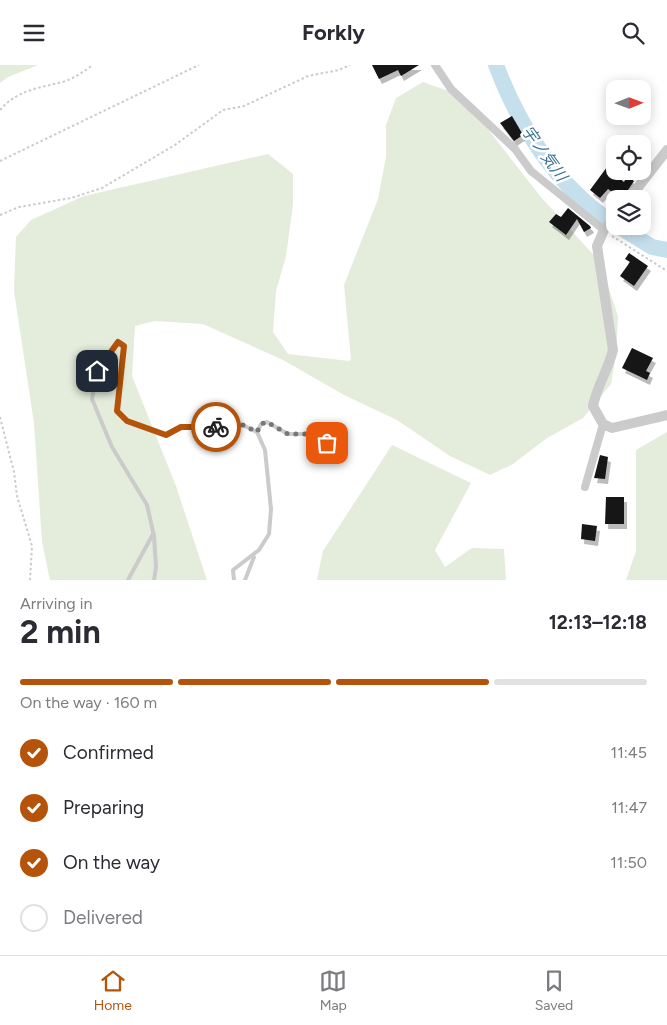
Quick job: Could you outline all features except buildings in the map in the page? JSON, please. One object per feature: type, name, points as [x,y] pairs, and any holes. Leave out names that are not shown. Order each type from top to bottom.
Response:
[{"type":"street","points":[[435,65],[451,89],[515,149],[531,171],[604,230]]},
{"type":"street","points":[[636,190],[667,151]]},
{"type":"street","points":[[606,227],[597,246],[613,350],[609,365],[596,393],[593,406],[603,424],[612,428],[636,424],[667,415]]},
{"type":"street","points":[[585,487],[603,424]]},
{"type":"lane","points":[[154,580],[156,567],[154,533],[147,505],[112,447],[92,399],[97,371],[118,342],[124,346],[117,411],[127,421],[166,435],[181,427],[243,425],[257,432],[265,450],[271,521],[268,535],[256,553],[245,580]]},
{"type":"lane","points":[[257,432],[261,424],[267,422],[288,434],[316,434],[327,443]]},
{"type":"lane","points":[[128,580],[154,533]]},
{"type":"lane","points":[[234,580],[233,570],[256,553]]},
{"type":"path","points":[[0,110],[10,99],[38,86],[66,81],[93,65]]},
{"type":"path","points":[[0,161],[199,65]]},
{"type":"path","points":[[0,215],[19,207],[71,198],[102,188],[176,145],[223,110],[244,106],[308,76],[350,65]]},
{"type":"path","points":[[604,230],[667,271]]},
{"type":"path","points":[[0,417],[18,496],[32,545],[30,580]]},
{"type":"green space","points":[[0,65],[38,65],[8,77],[0,83]]},
{"type":"green space","points":[[423,82],[454,93],[487,128],[540,196],[600,262],[618,316],[616,355],[611,384],[583,418],[547,438],[513,464],[490,475],[450,456],[397,420],[344,395],[283,360],[203,324],[155,321],[135,326],[132,376],[176,486],[207,580],[50,580],[42,542],[34,423],[14,291],[16,237],[31,220],[84,196],[268,154],[293,174],[293,204],[286,256],[276,291],[273,332],[288,354],[349,361],[351,359],[344,285],[378,199],[386,157],[386,125],[396,98]]},
{"type":"green space","points":[[667,432],[667,580],[626,580],[636,551],[636,450]]},
{"type":"green space","points":[[392,445],[471,483],[435,550],[445,567],[472,548],[504,549],[506,580],[317,580],[323,551]]},
{"type":"waterway","name":"宇ノ気川","points":[[496,65],[516,111],[543,154],[576,193],[594,210],[606,218]]},
{"type":"waterway","name":"宇ノ気川","points":[[633,235],[652,247],[667,250]]},
{"type":"way so far","points":[[216,427],[243,425],[257,432],[261,424],[267,422],[288,434],[316,434],[327,443]]},
{"type":"route","points":[[97,371],[118,342],[124,346],[117,411],[127,421],[166,435],[181,427],[216,427]]}]
